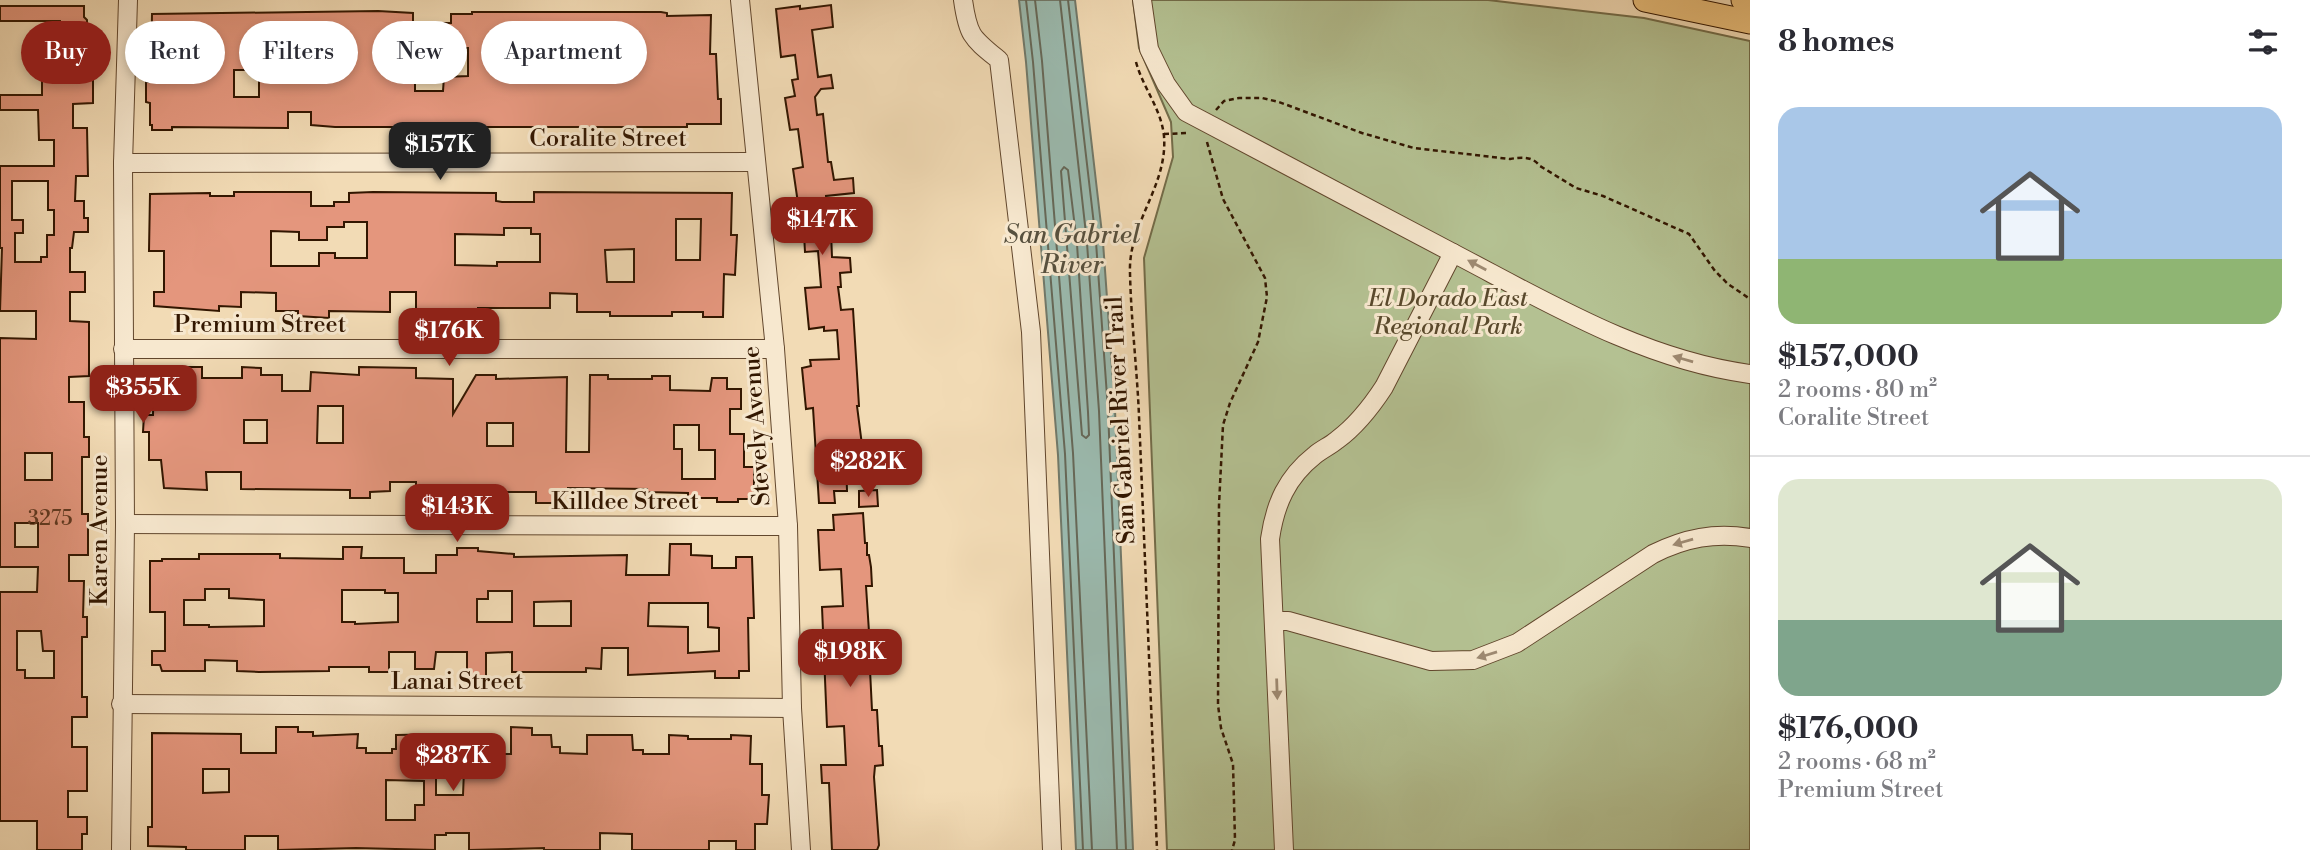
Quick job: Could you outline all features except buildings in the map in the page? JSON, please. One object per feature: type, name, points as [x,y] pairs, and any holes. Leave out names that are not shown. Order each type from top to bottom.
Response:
[{"type":"main road","points":[[1646,0],[1750,22]]},
{"type":"main road","points":[[1743,0],[1750,2]]},
{"type":"street","name":"Karen Avenue","points":[[121,850],[125,524],[123,163],[128,0]]},
{"type":"street","name":"Stevely Avenue","points":[[740,0],[775,349],[788,526],[792,708],[801,850]]},
{"type":"street","points":[[963,0],[973,38],[999,60],[1031,332],[1052,850]]},
{"type":"street","points":[[1142,0],[1150,50],[1166,84],[1186,112],[1545,301],[1627,340],[1685,360],[1750,374]]},
{"type":"street","name":"Coralite Street","points":[[123,163],[756,162]]},
{"type":"street","points":[[1284,850],[1270,538],[1273,516],[1283,490],[1297,471],[1355,425],[1373,404],[1453,253]]},
{"type":"street","name":"Premium Street","points":[[123,349],[775,349]]},
{"type":"street","name":"Killdee Street","points":[[125,524],[788,526]]},
{"type":"street","points":[[1274,621],[1288,621],[1431,661],[1473,660],[1517,643],[1672,544],[1701,537],[1750,538]]},
{"type":"street","name":"Lanai Street","points":[[121,704],[792,708]]},
{"type":"path","name":"San Gabriel River Trail","points":[[1134,56],[1140,76],[1159,112],[1164,134],[1160,174],[1135,236],[1130,272],[1139,412],[1157,850]]},
{"type":"path","points":[[1212,116],[1224,101],[1262,98],[1384,141],[1414,148],[1510,159],[1525,157],[1536,161],[1576,188],[1613,200],[1689,234],[1715,271],[1750,299]]},
{"type":"path","points":[[1164,134],[1190,132]]},
{"type":"path","points":[[1206,136],[1223,199],[1265,278],[1266,297],[1258,342],[1223,425],[1219,505],[1218,705],[1221,728],[1233,764],[1233,850]]},
{"type":"green space","name":"El Dorado East Regional Park","points":[[1133,0],[1488,0],[1644,18],[1750,41],[1750,850],[1167,850],[1144,258],[1173,157],[1171,122],[1139,48]]},
{"type":"water","name":"San Gabriel River","points":[[1019,0],[1075,0],[1103,242],[1115,410],[1133,850],[1076,850],[1058,455]]}]
